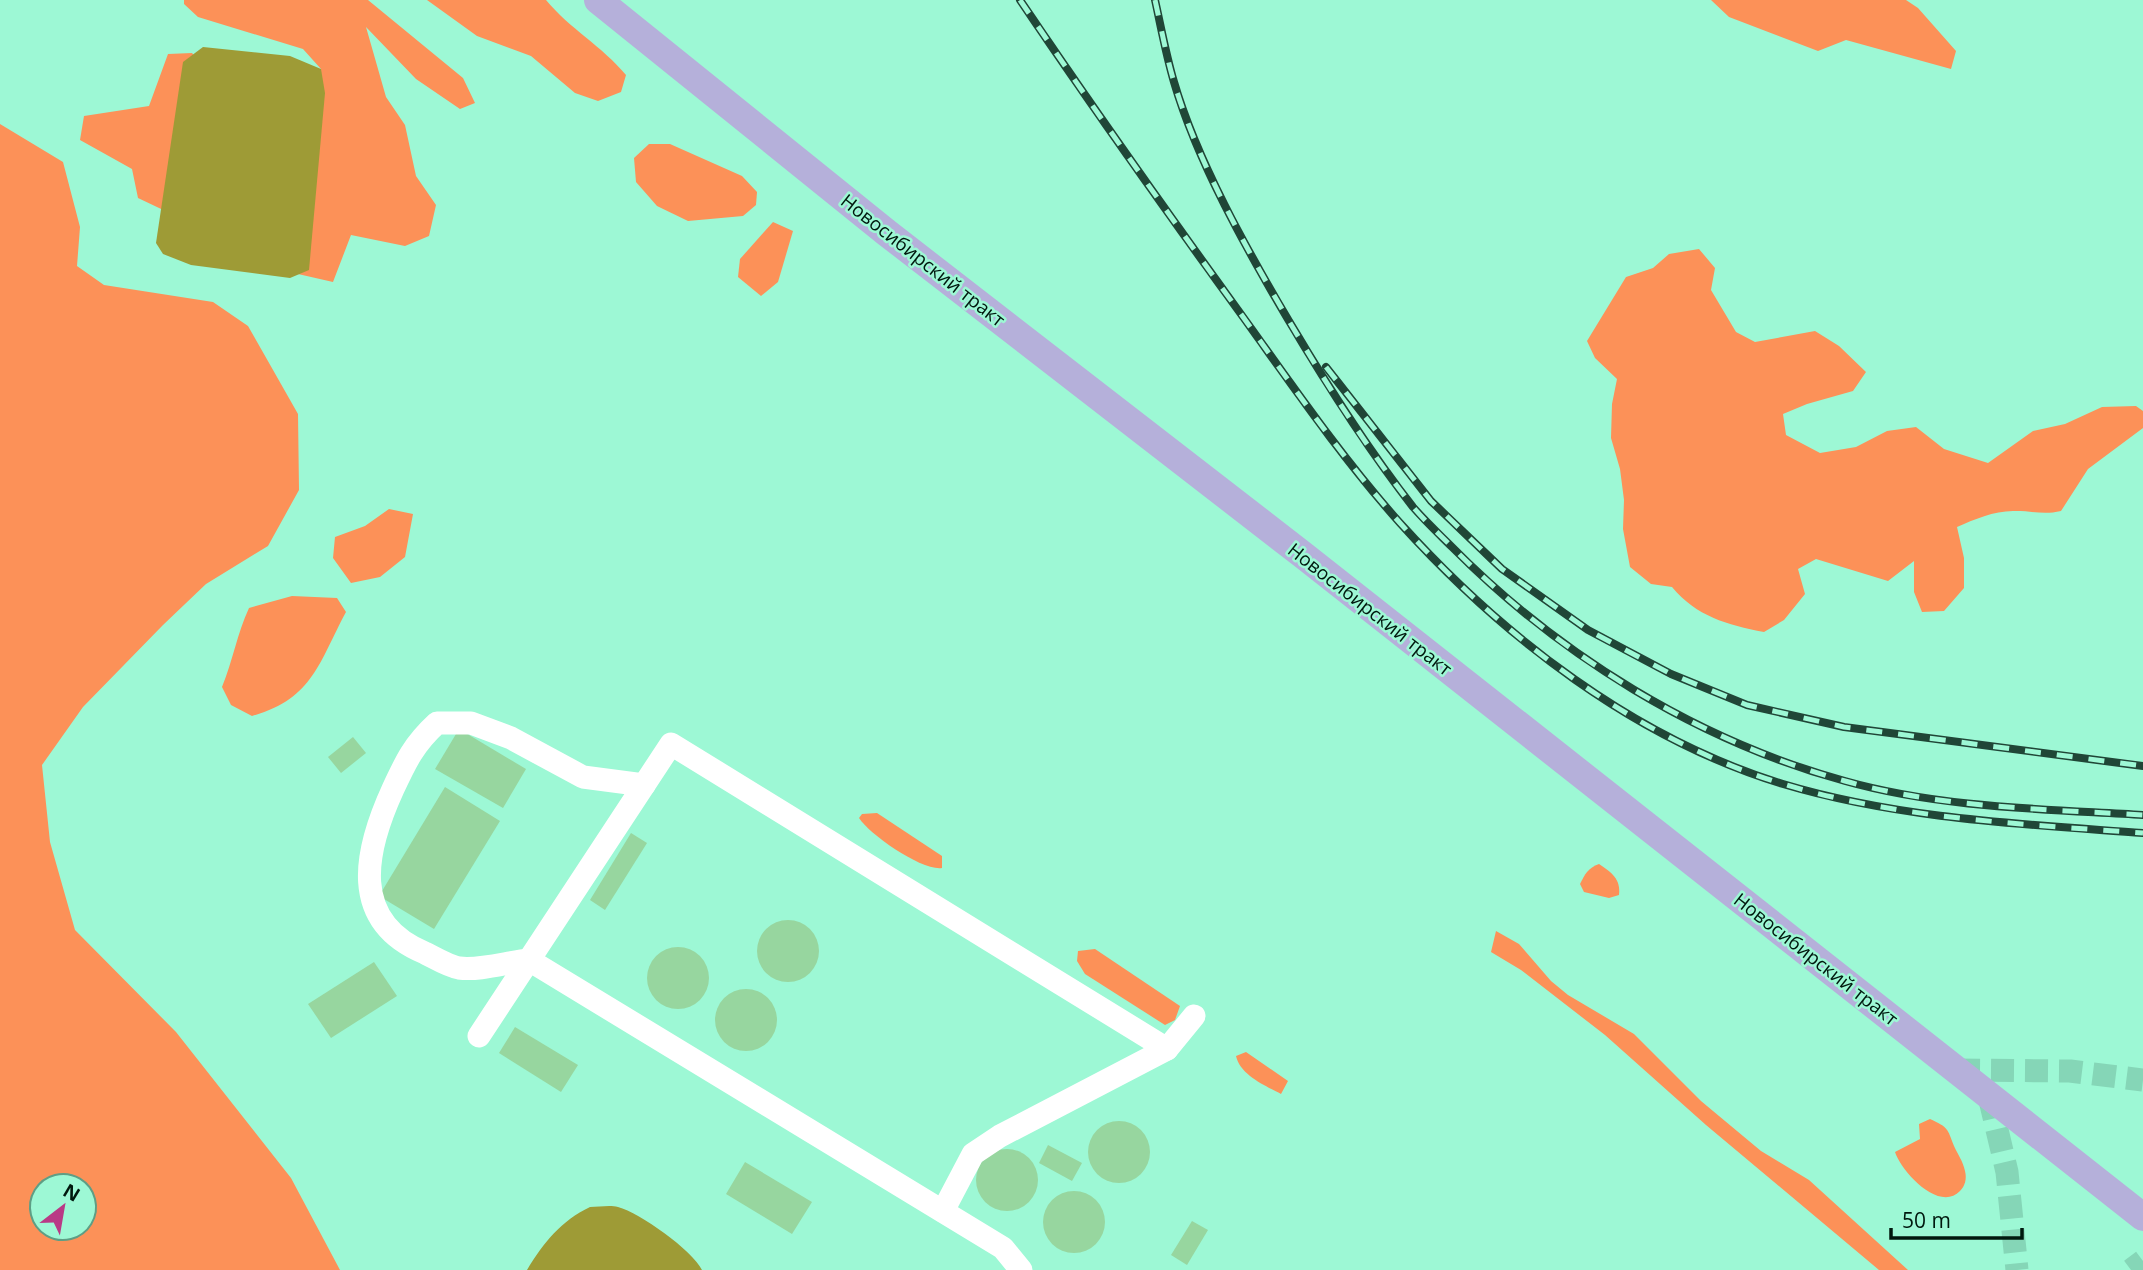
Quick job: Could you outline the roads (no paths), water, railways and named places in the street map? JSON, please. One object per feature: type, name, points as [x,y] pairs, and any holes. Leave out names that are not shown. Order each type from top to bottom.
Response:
[{"type":"main road","name":"Новосибирский тракт","points":[[598,0],[841,197],[1303,555],[2143,1217]]},
{"type":"main road","points":[[622,0],[795,148],[841,197]]},
{"type":"lane","points":[[644,785],[583,777],[511,738],[471,723],[437,723],[415,743],[383,810],[368,859],[370,894],[378,917],[397,938],[459,968],[529,960],[1003,1248],[1021,1270]]},
{"type":"lane","points":[[480,1035],[671,744],[1167,1049]]},
{"type":"lane","points":[[943,1211],[973,1154],[1000,1136],[1167,1049],[1194,1016]]},
{"type":"tunnel","points":[[1957,1070],[2070,1071],[2143,1080]]},
{"type":"tunnel","points":[[1989,1096],[2007,1172],[2017,1270]]},
{"type":"tunnel","points":[[2131,1270],[2143,1261]]},
{"type":"railway","points":[[1020,0],[1183,233],[1357,472],[1440,565],[1482,606],[1527,644],[1624,712],[1675,740],[1728,765],[1783,784],[1827,796],[1916,813],[2143,833]]},
{"type":"railway","points":[[1155,0],[1174,82],[1209,174],[1257,265],[1318,369],[1413,507],[1452,547],[1538,624],[1633,690],[1737,743],[1790,764],[1845,781],[1918,797],[1993,806],[2143,815]]},
{"type":"railway","points":[[1326,367],[1431,501],[1502,569],[1588,630],[1671,674],[1747,705],[1844,727],[2143,766]]}]
